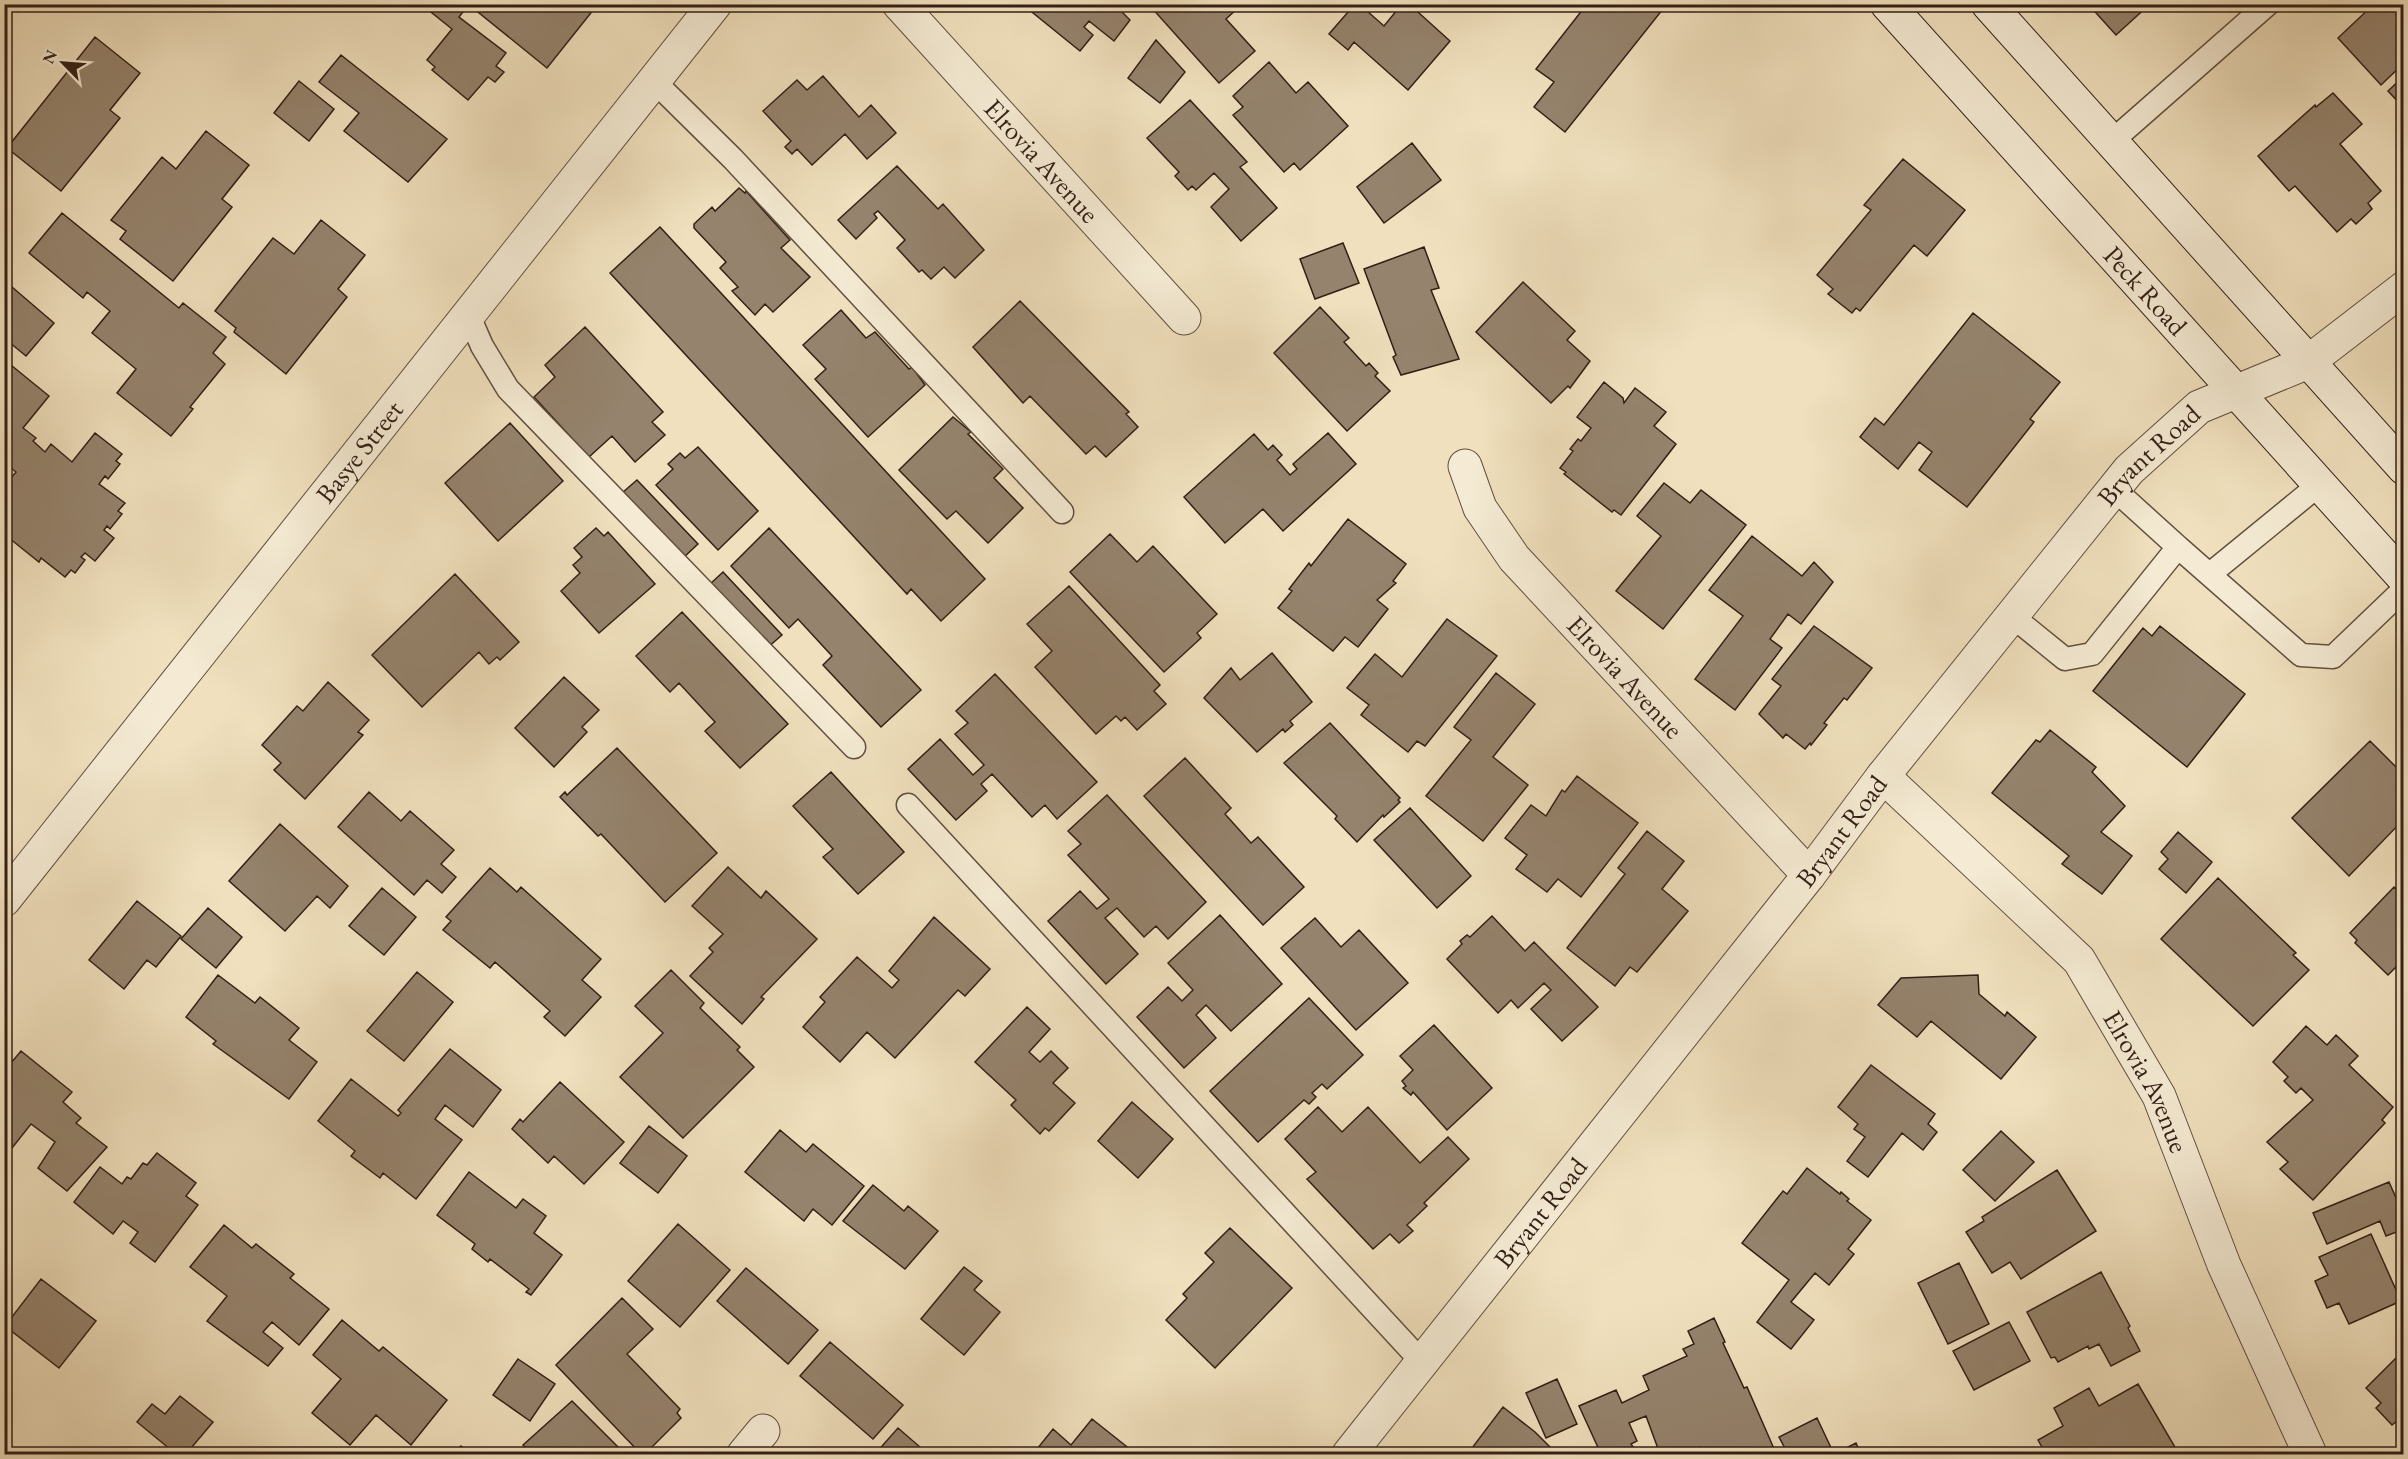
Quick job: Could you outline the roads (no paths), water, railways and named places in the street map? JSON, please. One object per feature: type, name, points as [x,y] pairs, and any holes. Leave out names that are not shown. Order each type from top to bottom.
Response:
[{"type":"street","name":"Basye Street","points":[[4,900],[715,4]]},
{"type":"street","name":"Elrovia Avenue","points":[[899,4],[1184,318]]},
{"type":"street","name":"Peck Road","points":[[1887,4],[2403,578]]},
{"type":"street","points":[[1988,4],[2403,468]]},
{"type":"street","name":"Bryant Road","points":[[1349,1455],[1809,875],[1883,776],[2129,470],[2199,407],[2308,362],[2403,288]]},
{"type":"street","name":"Elrovia Avenue","points":[[1465,466],[1480,508],[1514,558],[1809,875]]},
{"type":"street","name":"Elrovia Avenue","points":[[1883,776],[2079,960],[2159,1096],[2224,1265],[2310,1455]]},
{"type":"lane","points":[[2111,142],[2268,4]]},
{"type":"lane","points":[[654,81],[733,159],[1062,512]]},
{"type":"lane","points":[[469,316],[482,346],[508,389],[854,747]]},
{"type":"lane","points":[[2210,573],[2320,484]]},
{"type":"lane","points":[[2114,489],[2301,655],[2333,657],[2403,589]]},
{"type":"lane","points":[[2012,616],[2065,659],[2092,654],[2178,547]]},
{"type":"lane","points":[[908,805],[1422,1362]]}]
